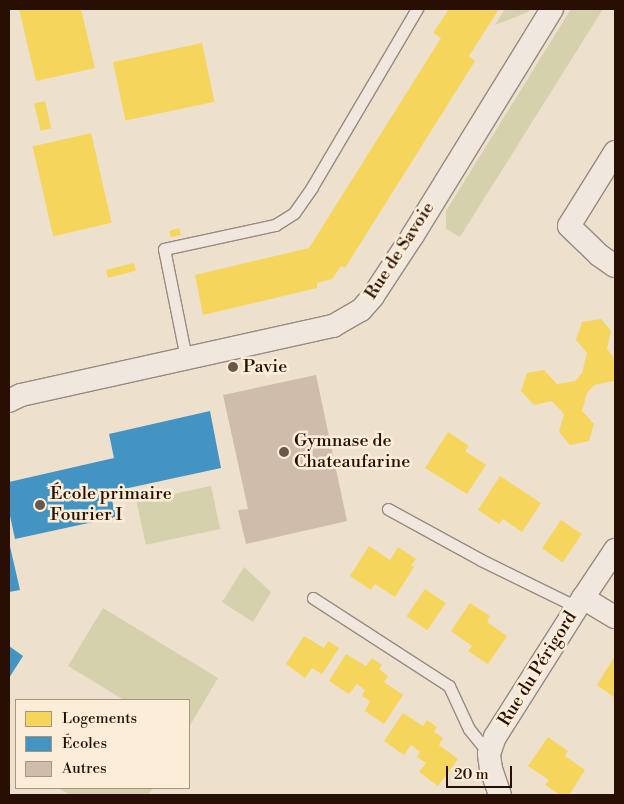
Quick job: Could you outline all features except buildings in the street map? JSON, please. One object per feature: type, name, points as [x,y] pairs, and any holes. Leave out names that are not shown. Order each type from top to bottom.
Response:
[{"type":"street","name":"Rue de Savoie","points":[[9,401],[21,395],[333,326],[361,310],[387,275],[552,9]]},
{"type":"street","points":[[615,152],[569,226],[599,255],[615,266]]},
{"type":"street","name":"Rue du Périgord","points":[[489,754],[496,737],[580,602],[615,550]]},
{"type":"street","points":[[580,602],[615,617]]},
{"type":"street","points":[[489,754],[491,769],[500,795]]},
{"type":"lane","points":[[186,358],[164,249],[275,226],[294,213],[312,187],[417,9]]},
{"type":"lane","points":[[388,509],[481,560],[580,602]]},
{"type":"lane","points":[[313,598],[449,686],[469,729],[489,754]]},
{"type":"shaded area","points":[[505,9],[530,9],[528,12],[495,25]]},
{"type":"shaded area","points":[[571,9],[603,9],[460,237],[446,229],[446,211]]},
{"type":"shaded area","points":[[211,486],[220,529],[146,545],[137,502]]},
{"type":"shaded area","points":[[244,567],[271,592],[253,622],[222,602]]},
{"type":"shaded area","points":[[103,608],[218,678],[190,725],[190,699],[122,699],[68,666]]},
{"type":"shaded area","points":[[60,789],[152,789],[148,795],[70,795]]},
{"type":"place","name":"Pavie","points":[[233,367]]},
{"type":"place","name":"Gymnase de Chateaufarine","points":[[284,452]]},
{"type":"place","name":"École primaire Fourier I","points":[[40,505]]}]
